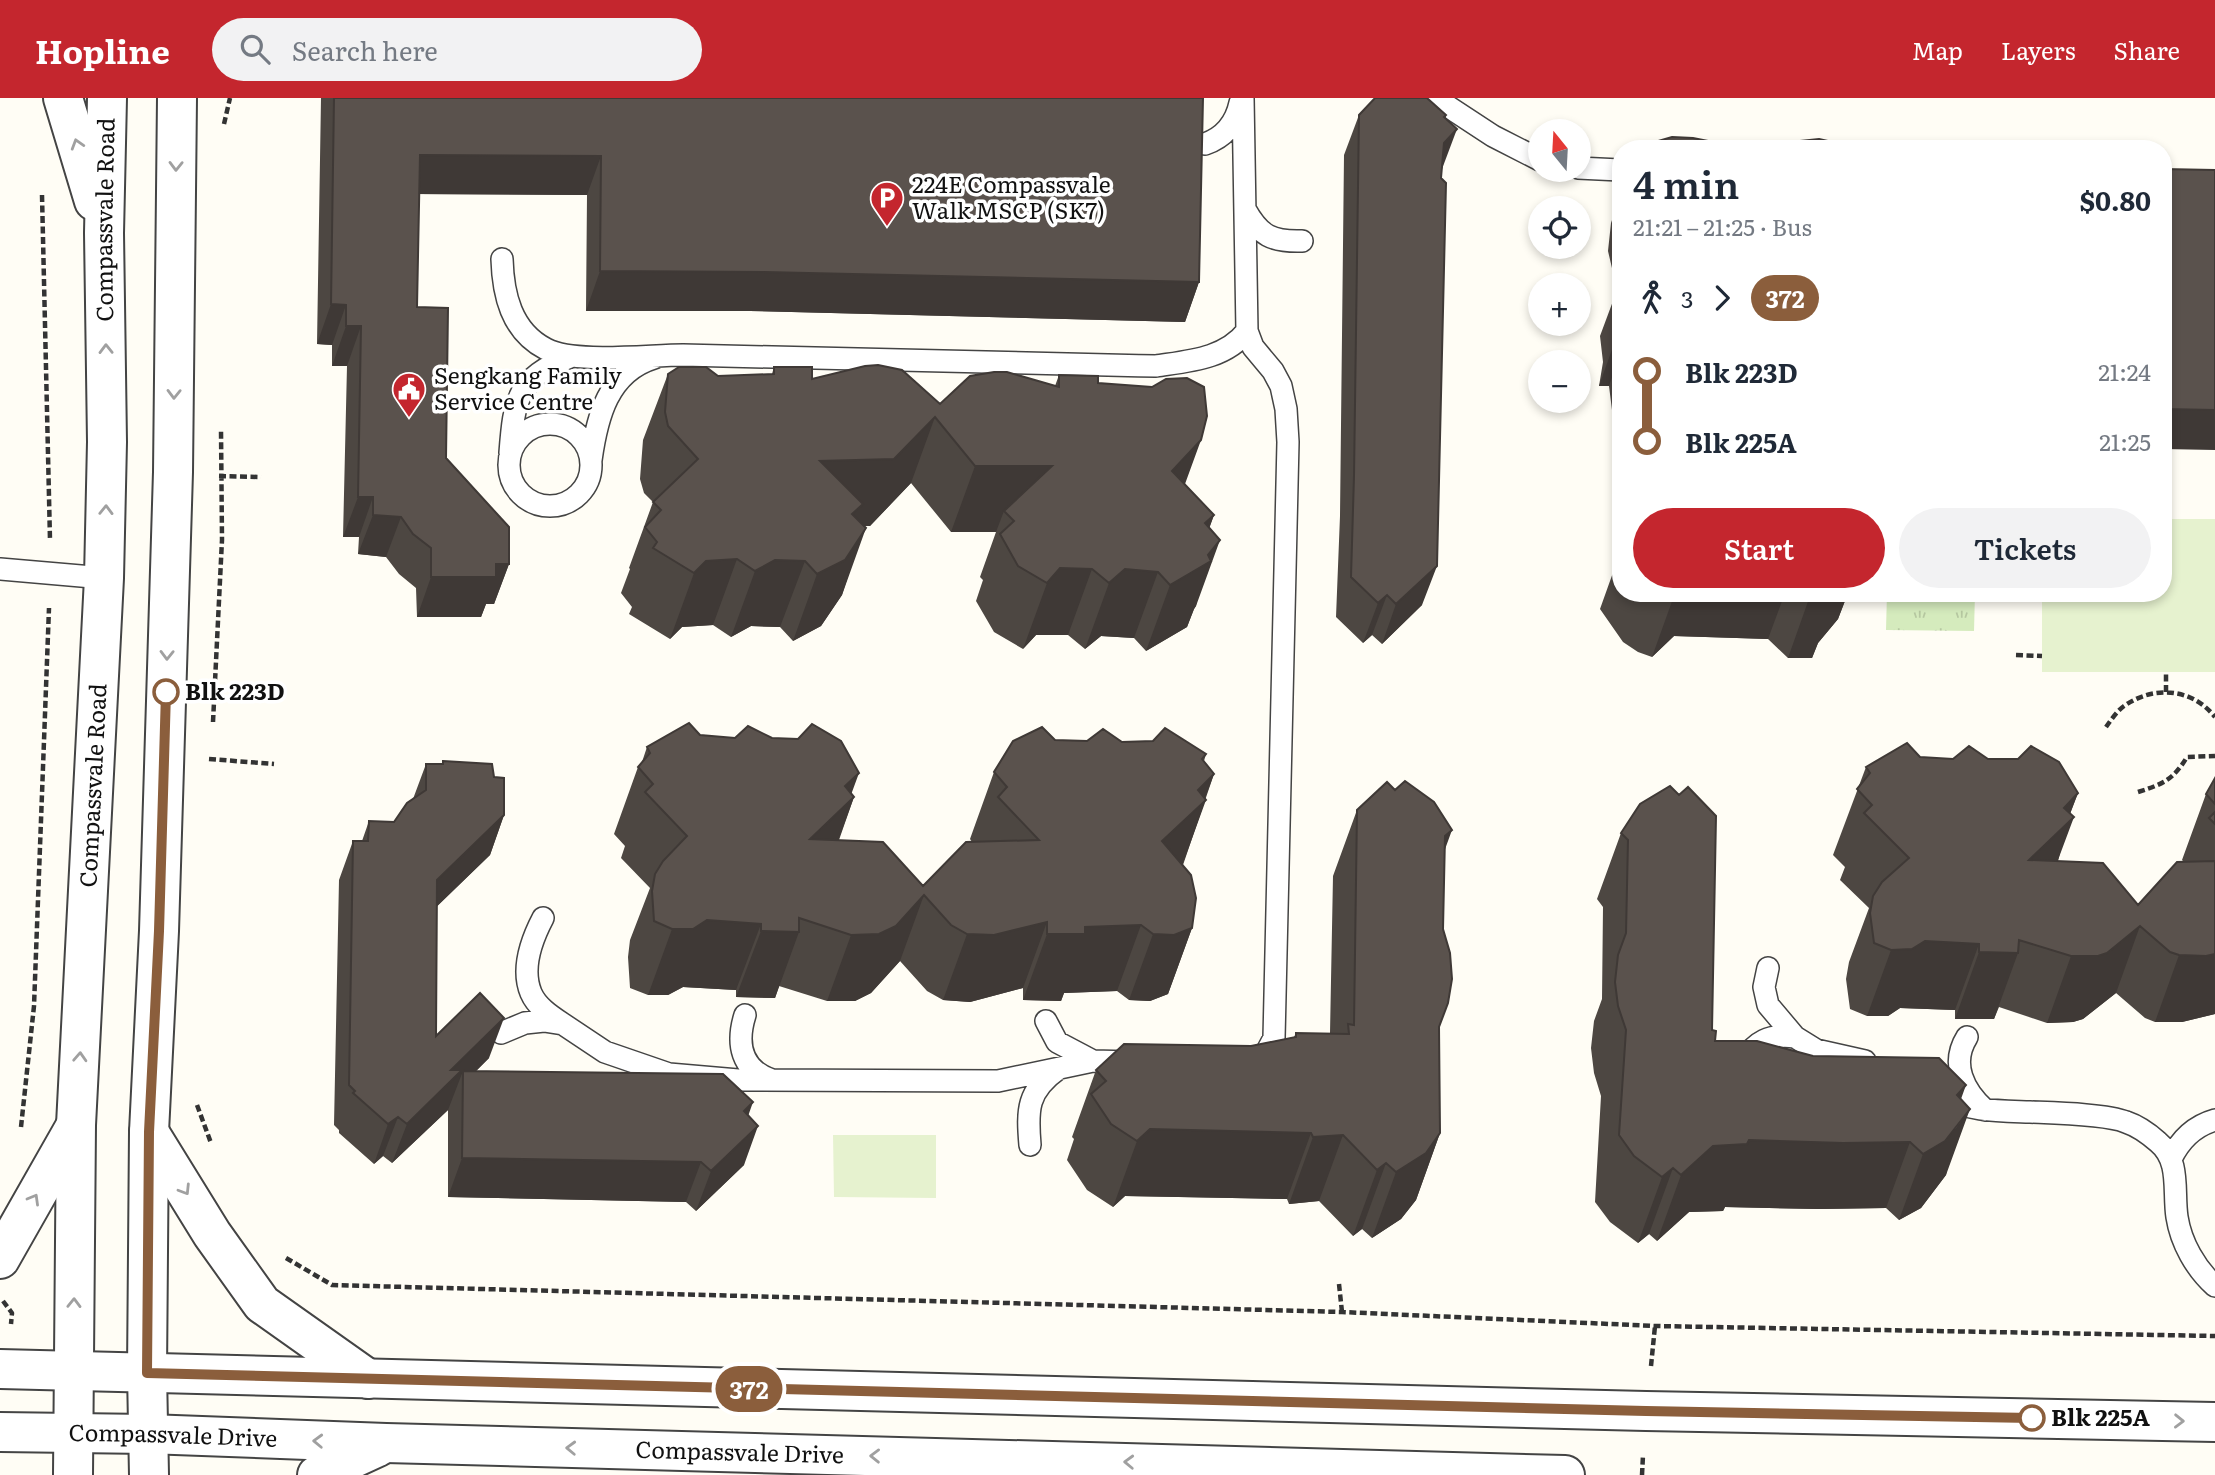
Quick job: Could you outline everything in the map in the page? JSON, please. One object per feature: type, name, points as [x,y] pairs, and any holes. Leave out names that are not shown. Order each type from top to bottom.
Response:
[{"type":"street","points":[[63,98],[104,233]]},
{"type":"street","name":"Compassvale Road","points":[[73,1475],[76,1125],[104,578],[107,442],[104,233],[107,98]]},
{"type":"street","points":[[149,1475],[149,1132],[159,931],[173,471],[177,98]]},
{"type":"street","points":[[0,1259],[76,1125]]},
{"type":"street","points":[[149,1132],[212,1234],[262,1304],[368,1379]]},
{"type":"street","points":[[0,1369],[1646,1411],[2215,1422]]},
{"type":"street","name":"Compassvale Drive","points":[[0,1432],[148,1434],[386,1443],[785,1465],[1565,1475]]},
{"type":"street","points":[[317,1475],[386,1443]]},
{"type":"lane","points":[[1205,144],[1215,141],[1230,127],[1236,118],[1242,98]]},
{"type":"lane","points":[[1242,98],[1247,331],[1253,347],[1273,371],[1281,386],[1286,409],[1288,442],[1275,1031],[1272,1045],[1272,1057],[1279,1074]]},
{"type":"lane","points":[[1434,98],[1528,154]]},
{"type":"lane","points":[[1591,169],[1612,170]]},
{"type":"lane","points":[[1245,209],[1259,232],[1288,242],[1302,241]]},
{"type":"lane","points":[[502,259],[506,298],[523,331],[545,349],[570,357],[666,355],[1156,366],[1223,352],[1238,342],[1247,331]]},
{"type":"lane","points":[[570,357],[549,365],[530,379],[513,415],[509,464],[511,477],[524,497],[550,506],[564,504],[576,497],[585,487],[590,474],[601,409],[624,375],[640,363],[666,355]]},
{"type":"lane","points":[[765,379],[772,367],[795,357]]},
{"type":"lane","points":[[1071,384],[1091,369],[1113,364]]},
{"type":"lane","points":[[509,464],[518,440],[528,431],[540,425],[554,424],[578,435],[587,447],[591,460]]},
{"type":"lane","points":[[0,569],[104,578]]},
{"type":"lane","points":[[543,918],[534,934],[528,973],[531,993],[544,1010],[605,1052],[669,1074],[738,1080],[998,1081],[1093,1061],[1158,1062]]},
{"type":"lane","points":[[1768,968],[1764,987],[1768,1005],[1795,1037],[1815,1050],[1888,1067]]},
{"type":"lane","points":[[745,1015],[740,1031],[741,1051],[758,1076],[772,1080]]},
{"type":"lane","points":[[501,1033],[525,1023],[544,1021],[563,1024]]},
{"type":"lane","points":[[1046,1021],[1057,1042],[1093,1061]]},
{"type":"lane","points":[[1740,1065],[1751,1048],[1763,1040],[1780,1035],[1795,1037]]},
{"type":"lane","points":[[1967,1037],[1960,1047],[1959,1063],[1963,1080],[1972,1098],[1985,1110]]},
{"type":"lane","points":[[1237,1064],[1258,1060],[1272,1045]]},
{"type":"lane","points":[[1030,1145],[1028,1106],[1035,1090],[1046,1077],[1059,1068]]},
{"type":"lane","points":[[1929,1089],[1954,1104],[1985,1110],[2126,1121],[2161,1144],[2171,1159],[2176,1176],[2177,1217],[2182,1236],[2192,1258],[2206,1279],[2215,1286]]},
{"type":"lane","points":[[2171,1159],[2190,1132],[2215,1120]]},
{"type":"path","points":[[224,125],[230,98]]},
{"type":"path","points":[[18,1134],[23,1121],[34,1006],[51,573],[42,191]]},
{"type":"path","points":[[213,733],[222,540],[221,425]]},
{"type":"path","points":[[2016,655],[2042,656]]},
{"type":"path","points":[[2166,672],[2166,692]]},
{"type":"path","points":[[2106,727],[2122,708],[2141,696],[2166,692],[2187,695],[2202,704],[2215,717]]},
{"type":"path","points":[[164,746],[211,760],[274,764]]},
{"type":"path","points":[[211,760],[212,747]]},
{"type":"path","points":[[2138,792],[2159,785],[2178,772],[2187,757],[2215,756]]},
{"type":"path","points":[[195,1098],[213,1147]]},
{"type":"path","points":[[285,1258],[331,1285],[1342,1312],[1655,1325],[2215,1336]]},
{"type":"path","points":[[1339,1284],[1342,1312]]},
{"type":"green space","points":[[2172,519],[2215,519],[2215,672],[2042,672],[2042,602],[2172,602]]},
{"type":"green space","points":[[1887,602],[1975,602],[1974,631],[1886,630]]},
{"type":"green space","points":[[833,1135],[936,1135],[936,1198],[834,1197]]},
{"type":"building","name":"224E Compassvale Walk MSCP (SK7)","points":[[334,98],[1203,98],[1199,282],[600,271],[601,156],[420,155],[417,307],[448,308],[446,458],[509,527],[509,564],[496,564],[496,577],[431,577],[431,548],[413,534],[401,517],[373,515],[373,497],[358,497],[361,326],[346,326],[346,305],[331,304]]},
{"type":"building","points":[[1375,98],[1427,98],[1457,129],[1444,143],[1441,178],[1446,183],[1437,566],[1396,604],[1387,595],[1378,603],[1351,577],[1359,115]]},
{"type":"building","points":[[1672,137],[1703,140],[1662,140]]},
{"type":"building","points":[[2172,169],[2215,170],[2215,410],[2172,409]]},
{"type":"building","points":[[878,365],[902,370],[940,404],[970,376],[994,372],[1007,372],[1059,387],[1059,375],[1098,376],[1098,383],[1152,387],[1166,379],[1187,378],[1204,387],[1207,416],[1201,440],[1172,471],[1214,515],[1205,523],[1220,540],[1208,555],[1211,561],[1170,585],[1158,572],[1125,569],[1109,583],[1092,569],[1060,568],[1047,583],[1018,566],[1000,534],[1014,521],[1004,511],[1052,466],[975,466],[935,417],[894,459],[820,461],[863,504],[852,514],[866,528],[845,560],[817,574],[805,561],[775,560],[755,571],[737,559],[706,561],[694,573],[653,548],[657,542],[645,527],[661,510],[653,502],[698,459],[668,426],[665,412],[668,374],[679,367],[706,367],[718,376],[774,374],[774,367],[812,367],[812,379]]},
{"type":"building","points":[[689,723],[700,735],[735,738],[748,726],[772,738],[798,739],[812,724],[841,741],[859,773],[845,786],[854,797],[810,839],[883,842],[923,886],[966,842],[1039,840],[998,797],[1007,787],[994,772],[1013,741],[1042,727],[1055,740],[1087,741],[1103,729],[1122,742],[1153,741],[1165,728],[1206,754],[1202,759],[1214,774],[1198,790],[1206,800],[1162,841],[1191,875],[1196,898],[1192,928],[1174,935],[1153,934],[1141,925],[1085,927],[1085,934],[1047,934],[1047,922],[994,935],[967,934],[951,925],[924,895],[896,926],[879,934],[851,935],[799,918],[799,932],[761,931],[761,924],[707,920],[693,929],[672,929],[654,921],[652,891],[655,874],[663,861],[687,836],[645,792],[653,784],[638,767],[650,753],[647,747]]},
{"type":"building","points":[[1907,743],[1920,757],[1953,759],[1969,746],[1988,759],[2018,759],[2031,746],[2059,762],[2078,793],[2064,808],[2074,817],[2029,860],[2103,863],[2138,905],[2177,862],[2215,861],[2215,954],[2179,955],[2170,952],[2140,926],[2107,953],[2098,956],[2071,956],[2019,940],[2018,953],[1979,952],[1979,944],[1925,941],[1912,949],[1891,950],[1874,943],[1870,913],[1873,896],[1882,882],[1909,858],[1864,813],[1872,805],[1857,789],[1870,773],[1866,767]]},
{"type":"building","points":[[443,761],[492,764],[494,777],[504,778],[504,815],[437,880],[436,1036],[480,993],[504,1018],[451,1070],[462,1070],[407,1124],[398,1117],[388,1124],[353,1093],[355,1091],[349,1085],[353,841],[368,841],[369,821],[394,822],[407,803],[426,790],[426,764],[443,764]]},
{"type":"building","points":[[2215,778],[2215,804],[2206,794]]},
{"type":"building","points":[[1405,781],[1434,802],[1452,830],[1445,836],[1443,929],[1450,953],[1452,979],[1448,1003],[1439,1027],[1440,1133],[1426,1153],[1396,1172],[1386,1163],[1377,1170],[1343,1135],[1313,1137],[1311,1133],[1150,1129],[1137,1141],[1111,1124],[1091,1094],[1106,1081],[1096,1070],[1124,1044],[1251,1046],[1296,1037],[1296,1033],[1349,1034],[1348,1024],[1354,1025],[1357,810],[1387,782],[1395,790]]},
{"type":"building","points":[[1670,786],[1679,795],[1688,787],[1716,816],[1712,1030],[1716,1031],[1715,1041],[1757,1041],[1813,1056],[1939,1058],[1966,1085],[1957,1095],[1970,1109],[1945,1141],[1923,1154],[1910,1142],[1749,1140],[1747,1144],[1713,1146],[1681,1175],[1673,1168],[1662,1177],[1634,1156],[1619,1135],[1626,1030],[1618,1006],[1615,982],[1618,955],[1626,933],[1628,840],[1621,833],[1640,804]]},
{"type":"building","points":[[2215,812],[2215,824],[2209,818]]},
{"type":"building","points":[[463,1071],[723,1074],[753,1102],[744,1111],[758,1126],[711,1171],[701,1162],[462,1158]]},
{"type":"bus line","name":"372","points":[[166,692],[159,931],[149,1132],[147,1373],[1646,1411],[2032,1418]]},
{"type":"place","name":"224E Compassvale Walk MSCP (SK7)","points":[[887,228]]},
{"type":"place","name":"Sengkang Family Service Centre","points":[[409,419]]},
{"type":"place","name":"Blk 223D","points":[[166,692]]},
{"type":"place","name":"Blk 225A","points":[[2032,1418]]}]
